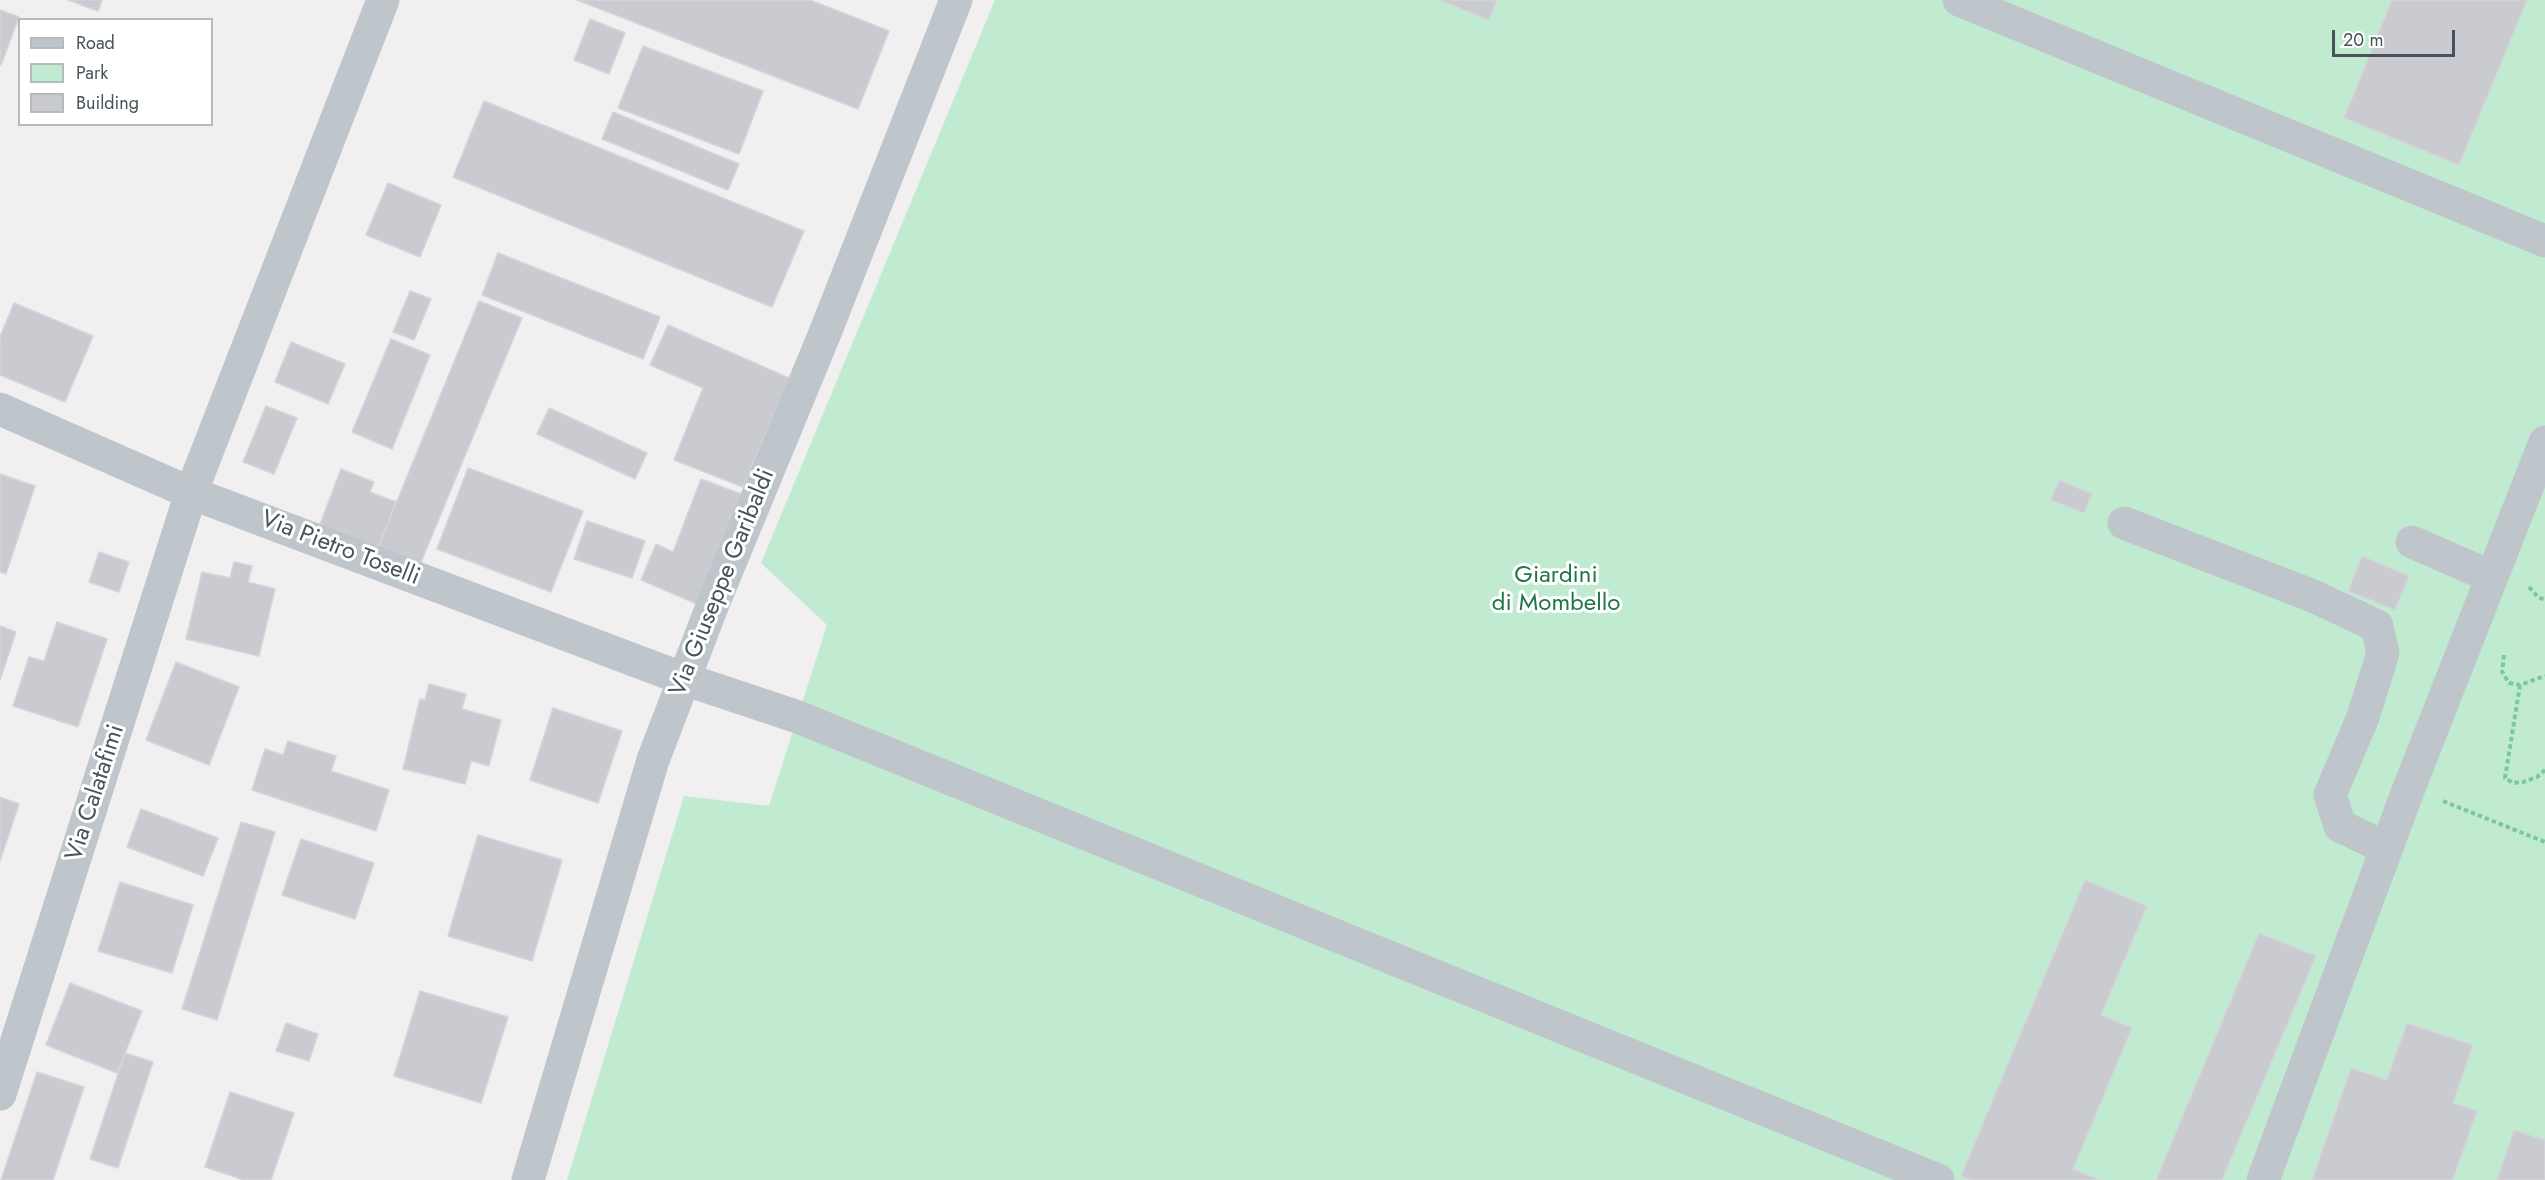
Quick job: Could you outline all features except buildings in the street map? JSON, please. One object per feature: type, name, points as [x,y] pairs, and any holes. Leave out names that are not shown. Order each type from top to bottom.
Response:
[{"type":"street","name":"Via Calatafimi","points":[[0,1094],[191,492],[383,0]]},
{"type":"street","name":"Via Giuseppe Garibaldi","points":[[528,1180],[653,760],[956,0]]},
{"type":"street","points":[[1959,0],[2545,241]]},
{"type":"street","name":"Via Pietro Toselli","points":[[0,409],[191,492],[684,679],[798,717],[1938,1180]]},
{"type":"street","points":[[2263,1180],[2386,848],[2545,442]]},
{"type":"street","points":[[2124,523],[2313,596],[2377,626],[2382,653],[2363,717],[2330,795],[2340,826],[2386,848]]},
{"type":"street","points":[[2412,542],[2492,577]]},
{"type":"path","points":[[2504,653],[2502,672],[2509,683],[2520,685],[2545,676]]},
{"type":"path","points":[[2520,685],[2505,778],[2513,783],[2523,782],[2537,777],[2545,770]]},
{"type":"path","points":[[2409,788],[2545,842]]},
{"type":"green space","name":"Giardini di Mombello","points":[[995,0],[2545,0],[2545,1180],[567,1180],[684,796],[769,806],[827,625],[761,563]]}]
